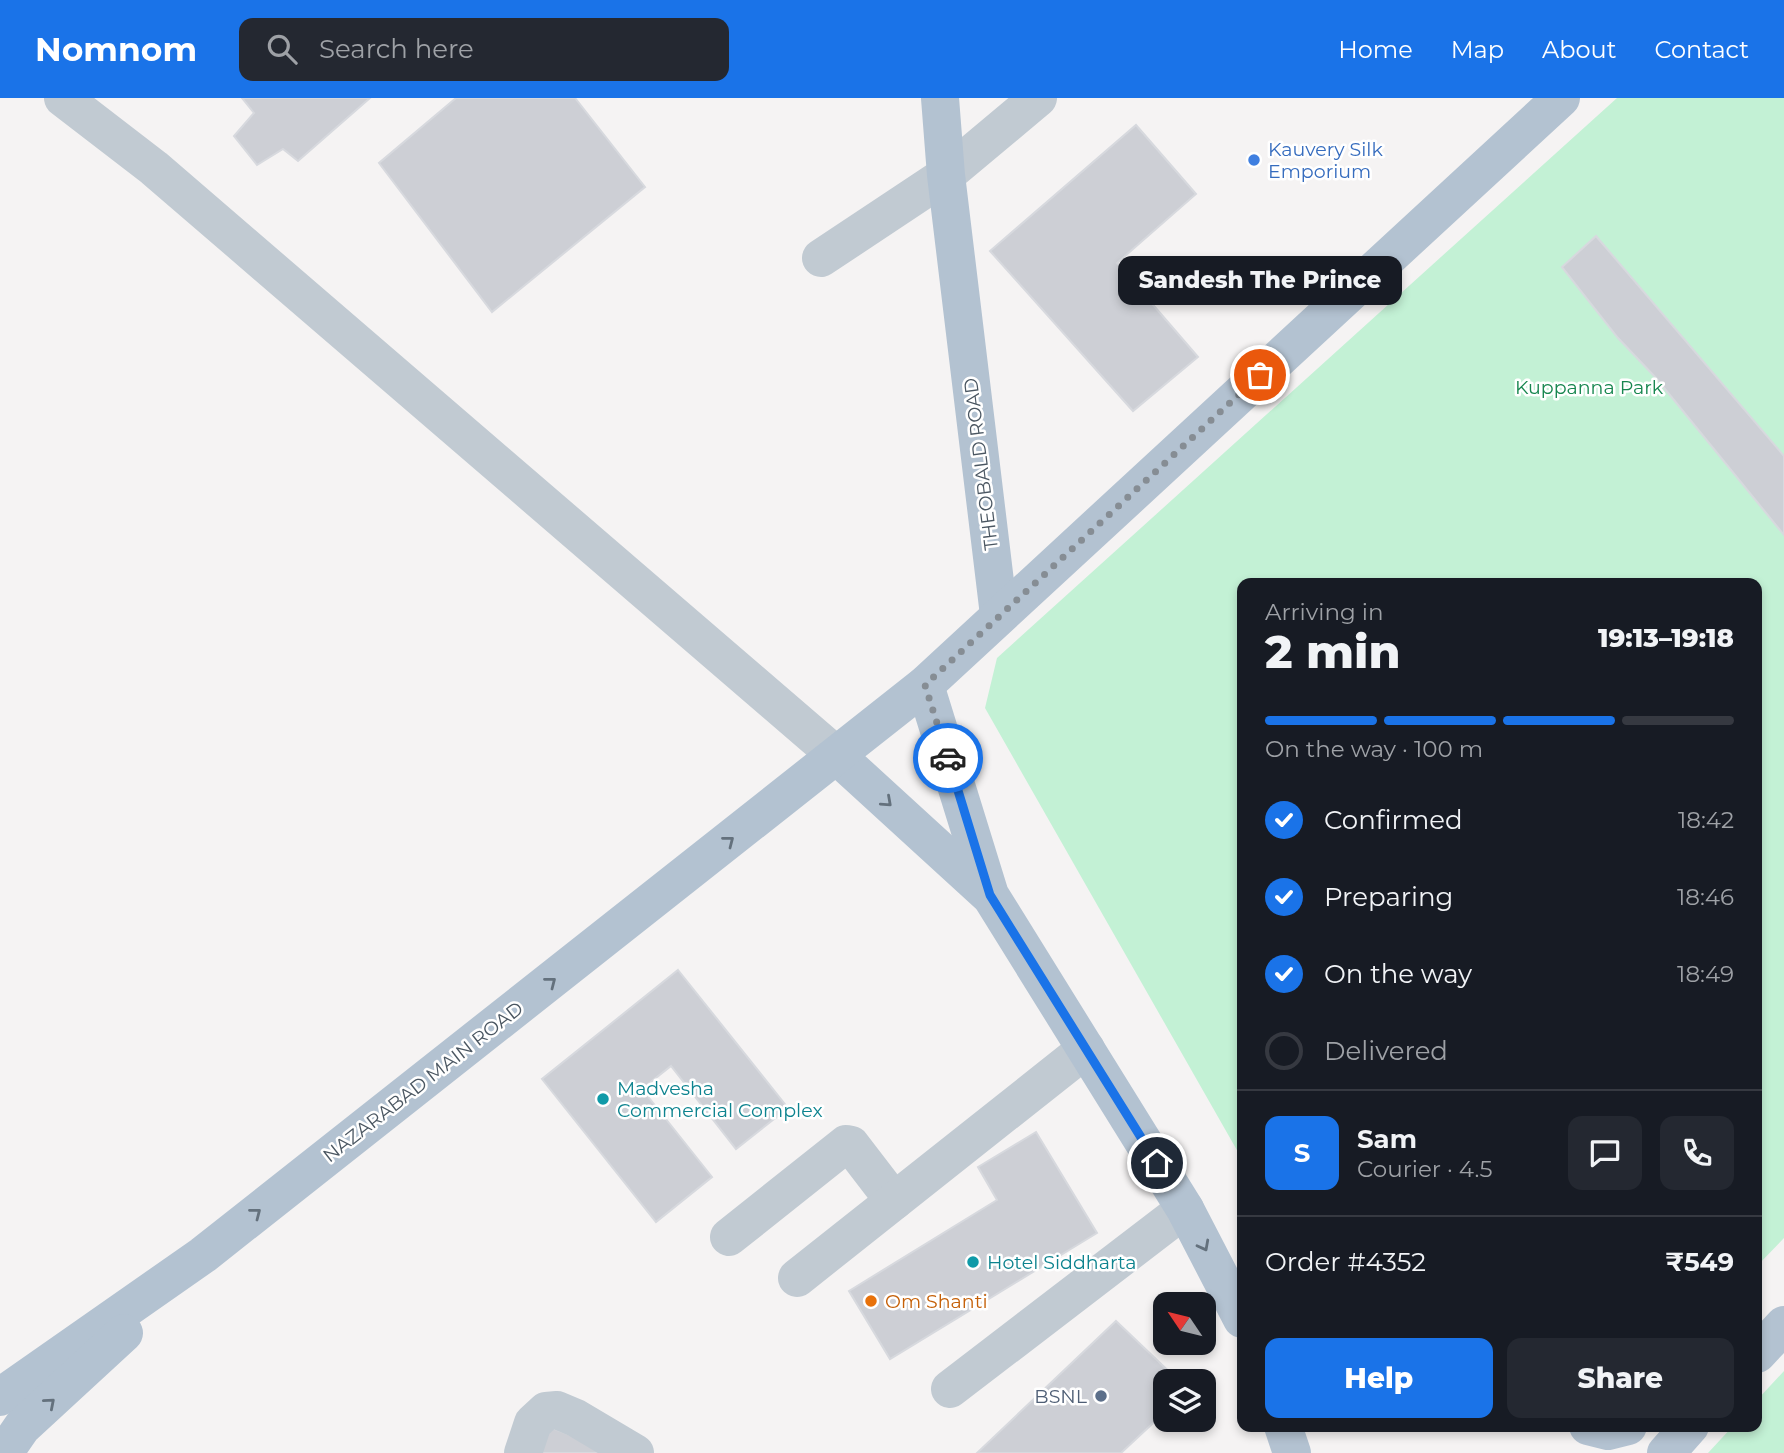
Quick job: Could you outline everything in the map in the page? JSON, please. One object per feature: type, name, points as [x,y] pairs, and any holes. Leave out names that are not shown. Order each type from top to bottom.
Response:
[{"type":"main road","name":"THEOBALD ROAD","points":[[940,98],[946,175],[999,615]]},
{"type":"main road","points":[[990,895],[837,756],[925,685],[1561,98]]},
{"type":"main road","points":[[925,685],[990,895],[1185,1209],[1237,1309]]},
{"type":"main road","name":"NAZARABAD MAIN ROAD","points":[[0,1396],[203,1255],[837,756]]},
{"type":"main road","points":[[5,1453],[22,1427],[150,1309],[203,1255]]},
{"type":"main road","points":[[1762,1349],[1784,1325]]},
{"type":"main road","points":[[1285,1432],[1292,1453]]},
{"type":"main road","points":[[1666,1453],[1685,1432]]},
{"type":"street","points":[[64,98],[154,168],[837,756]]},
{"type":"street","points":[[821,258],[946,175],[1038,98]]},
{"type":"street","points":[[797,1279],[1086,1049]]},
{"type":"street","points":[[729,1237],[846,1144],[850,1145],[894,1201]]},
{"type":"street","points":[[950,1389],[1185,1209]]},
{"type":"street","points":[[523,1453],[533,1423],[546,1411],[557,1410],[576,1418],[635,1453]]},
{"type":"green space","name":"Kuppanna Park","points":[[1617,98],[1784,98],[1784,1238],[1762,1261],[1762,578],[1237,578],[1237,1150],[985,708],[997,658]]},
{"type":"green space","points":[[1784,1371],[1784,1453],[1708,1453],[1727,1432],[1762,1432],[1762,1395]]},
{"type":"building","points":[[242,98],[370,98],[298,161],[283,149],[257,165],[234,136],[254,113]]},
{"type":"building","points":[[456,98],[575,98],[645,187],[492,312],[379,163]]},
{"type":"building","points":[[1136,125],[1196,194],[1117,263],[1198,357],[1133,411],[990,251]]},
{"type":"building","points":[[1596,236],[1784,456],[1784,535],[1656,378],[1618,338],[1562,267]]},
{"type":"building","name":"Madvesha Commercial Complex","points":[[678,970],[788,1108],[736,1149],[671,1066],[642,1089],[712,1177],[656,1222],[542,1079]]},
{"type":"building","name":"Hotel Siddharta","points":[[1036,1132],[1097,1233],[890,1359],[849,1291],[997,1200],[978,1167]]},
{"type":"building","name":"BSNL","points":[[1116,1321],[1166,1369],[1153,1369],[1153,1423],[1121,1453],[977,1453]]},
{"type":"building","points":[[539,1423],[618,1453],[532,1453]]},
{"type":"way so far","points":[[948,758],[925,685],[1260,375]]},
{"type":"place","name":"Kauvery Silk Emporium","points":[[1254,160]]},
{"type":"place","name":"Sandesh The Prince","points":[[1260,375]]},
{"type":"place","name":"Madvesha Commercial Complex","points":[[603,1099]]},
{"type":"place","name":"Hotel Siddharta","points":[[973,1262]]},
{"type":"place","name":"Om Shanti","points":[[871,1301]]},
{"type":"place","name":"BSNL","points":[[1101,1396]]},
{"type":"route","points":[[948,758],[990,895],[1157,1163]]}]
